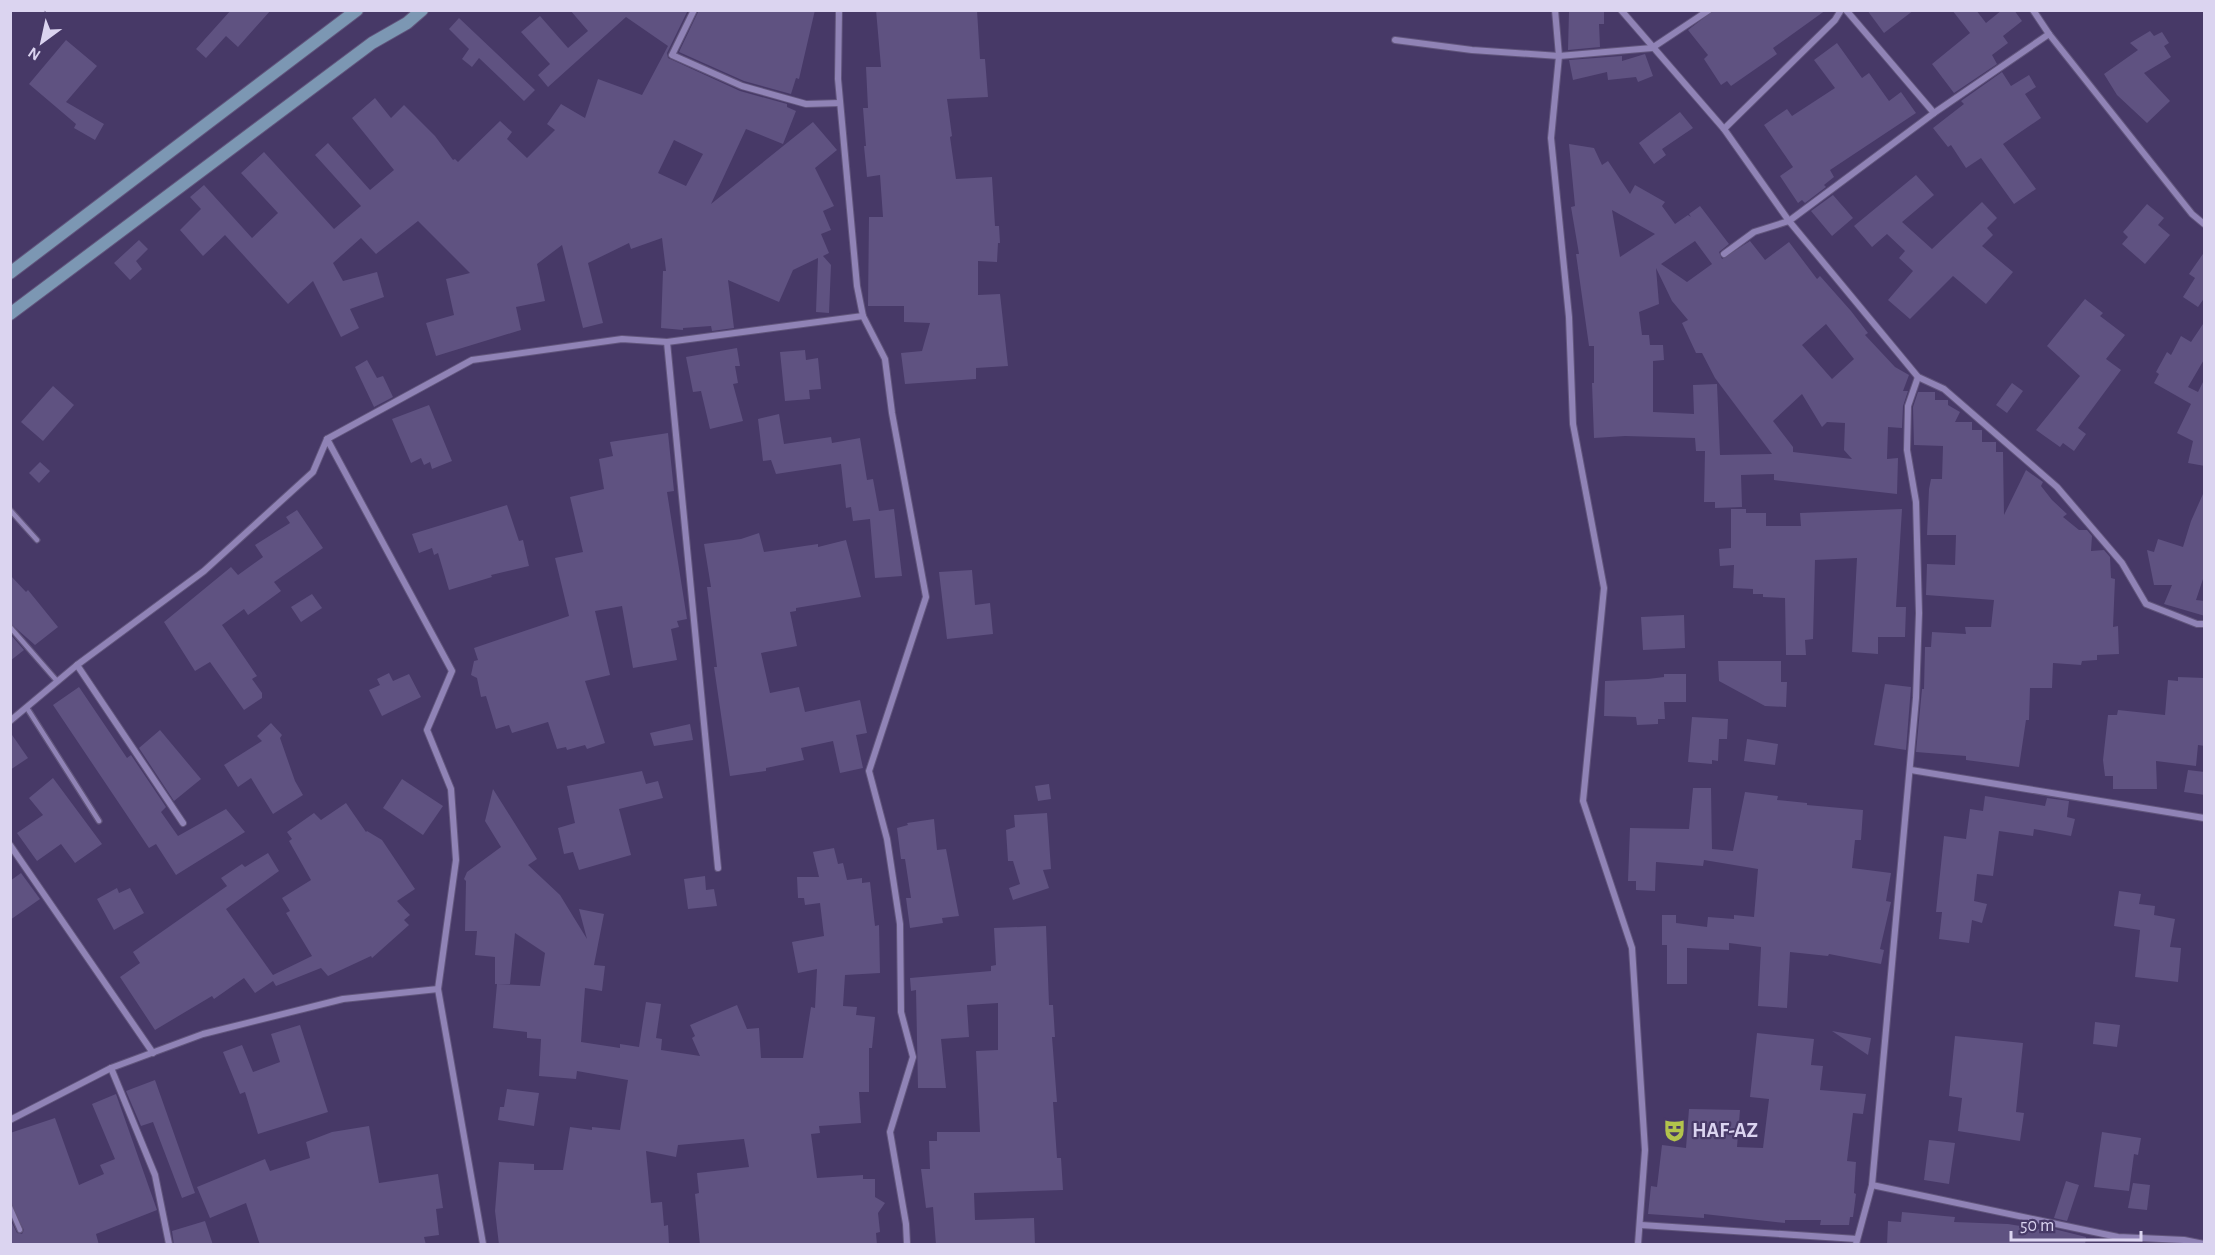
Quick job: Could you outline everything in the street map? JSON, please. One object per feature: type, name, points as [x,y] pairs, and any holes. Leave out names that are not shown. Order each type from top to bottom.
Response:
[{"type":"street","points":[[10,273],[357,10]]},
{"type":"street","points":[[10,314],[372,42],[407,23],[422,10]]},
{"type":"street","points":[[694,10],[672,55],[742,86],[806,104],[840,103]]},
{"type":"street","points":[[839,10],[840,103],[857,286],[863,316],[885,359],[892,413],[926,597],[869,771],[887,839],[900,924],[901,1012],[913,1057],[890,1132],[906,1224],[907,1245]]},
{"type":"street","points":[[1555,10],[1555,39],[1559,56],[1551,138],[1569,317],[1573,424],[1604,588],[1583,801],[1632,948],[1645,1150],[1638,1245]]},
{"type":"street","points":[[1621,10],[1724,129],[1790,220],[1918,377],[1944,389],[2057,486],[2122,563],[2146,604],[2197,624],[2205,624]]},
{"type":"street","points":[[1395,40],[1472,50],[1559,56],[1652,48],[1708,10]]},
{"type":"street","points":[[1724,129],[1835,20],[1841,10]]},
{"type":"street","points":[[1846,10],[1934,113]]},
{"type":"street","points":[[2033,10],[2049,34],[2192,214],[2205,224]]},
{"type":"street","points":[[1724,254],[1754,232],[1790,220],[1934,113],[2049,34]]},
{"type":"street","points":[[10,721],[77,665],[212,563],[313,472],[327,439],[472,360],[622,339],[667,342],[863,316]]},
{"type":"street","points":[[667,342],[718,868]]},
{"type":"street","points":[[1641,1226],[1856,1242],[1872,1185],[1911,770],[1918,613],[1916,502],[1908,450],[1908,406],[1918,377]]},
{"type":"street","points":[[327,439],[452,671],[426,730],[451,789],[456,860],[438,989],[483,1245]]},
{"type":"street","points":[[77,665],[183,823]]},
{"type":"street","points":[[1911,770],[2205,818]]},
{"type":"street","points":[[10,845],[153,1053]]},
{"type":"street","points":[[10,1120],[111,1068],[203,1034],[343,999],[438,989]]},
{"type":"street","points":[[111,1068],[155,1175],[169,1245]]},
{"type":"street","points":[[1872,1185],[2118,1237],[2184,1240],[2205,1244]]},
{"type":"lane","points":[[10,510],[37,540]]},
{"type":"lane","points":[[10,627],[57,681]]},
{"type":"lane","points":[[27,708],[99,821]]},
{"type":"lane","points":[[10,1207],[20,1230]]},
{"type":"building","points":[[231,10],[271,10],[238,47],[226,36],[206,58],[196,49]]},
{"type":"building","points":[[570,10],[688,10],[667,53],[668,58],[740,91],[787,104],[787,107],[796,111],[783,144],[746,129],[711,204],[813,122],[837,150],[815,168],[834,206],[823,211],[831,230],[821,234],[829,253],[823,256],[831,265],[829,313],[816,312],[818,258],[793,270],[779,302],[728,280],[734,328],[712,331],[711,326],[683,328],[683,330],[661,328],[663,271],[666,271],[662,238],[631,249],[629,243],[588,263],[603,323],[583,328],[562,245],[537,264],[545,301],[516,307],[521,330],[436,356],[426,323],[454,315],[446,279],[470,273],[418,221],[376,254],[361,238],[333,263],[343,281],[377,272],[384,297],[350,309],[359,328],[341,337],[313,281],[288,304],[225,235],[203,256],[180,230],[201,209],[190,197],[204,185],[252,238],[278,213],[241,173],[264,152],[334,229],[361,206],[315,155],[328,143],[370,190],[394,170],[352,118],[375,98],[391,118],[404,105],[435,136],[453,160],[458,162],[500,121],[512,132],[507,139],[527,158],[555,130],[547,124],[561,104],[585,118],[598,79],[642,95],[668,46],[626,17],[548,87],[538,75],[550,64],[521,32],[540,16],[568,48],[588,31]],"holes":[[[674,140],[703,154],[686,186],[658,173]]]},
{"type":"building","points":[[699,10],[815,10],[799,79],[796,78],[791,94],[744,81],[679,52]]},
{"type":"building","points":[[876,10],[977,10],[980,59],[985,59],[988,97],[947,99],[952,136],[950,137],[956,179],[992,177],[995,226],[999,226],[1000,243],[998,243],[997,262],[978,261],[978,295],[1000,294],[1008,366],[976,368],[976,379],[905,384],[901,353],[922,351],[930,323],[904,322],[904,306],[868,306],[869,217],[883,217],[880,175],[867,177],[864,146],[866,146],[863,108],[868,108],[866,67],[881,67]]},
{"type":"building","points":[[1714,10],[1826,10],[1773,48],[1777,54],[1731,86],[1727,81],[1721,85],[1704,59],[1708,55],[1688,30]]},
{"type":"building","points":[[1867,10],[1914,10],[1884,33]]},
{"type":"building","points":[[1952,10],[1976,10],[1986,23],[2002,10],[2014,10],[2022,21],[2003,36],[2008,43],[1992,55],[1997,64],[1954,93],[1932,64],[1970,33]]},
{"type":"building","points":[[1569,11],[1604,11],[1604,24],[1599,24],[1600,47],[1568,50]]},
{"type":"building","points":[[459,18],[535,90],[524,101],[479,58],[472,67],[462,59],[469,49],[449,29]]},
{"type":"building","points":[[2150,31],[2154,36],[2162,32],[2169,43],[2164,46],[2171,57],[2144,73],[2170,101],[2147,123],[2117,95],[2104,74],[2138,50],[2130,43]]},
{"type":"building","points":[[66,40],[97,66],[66,102],[104,124],[95,140],[74,128],[76,124],[29,84]]},
{"type":"building","points":[[1837,43],[1862,78],[1869,73],[1889,101],[1901,92],[1916,113],[1830,170],[1834,177],[1824,185],[1826,187],[1805,203],[1802,200],[1798,203],[1780,176],[1793,167],[1764,125],[1787,109],[1792,116],[1835,88],[1814,60]]},
{"type":"building","points":[[1645,54],[1653,76],[1638,82],[1636,77],[1608,80],[1607,72],[1573,80],[1569,60],[1622,56],[1622,61]]},
{"type":"building","points":[[2002,72],[2011,86],[2029,75],[2036,87],[2025,94],[2041,118],[2003,144],[2036,189],[2014,204],[1981,158],[1966,168],[1951,145],[1948,147],[1933,128],[1964,104],[1961,101]]},
{"type":"building","points":[[1680,112],[1693,128],[1662,149],[1666,155],[1654,164],[1639,143]]},
{"type":"building","points":[[1569,144],[1594,148],[1602,165],[1608,161],[1630,194],[1635,185],[1665,202],[1662,206],[1675,224],[1688,215],[1691,217],[1689,214],[1700,206],[1729,244],[1719,252],[1722,259],[1750,241],[1765,260],[1789,242],[1817,279],[1820,276],[1851,311],[1868,333],[1865,335],[1895,367],[1909,375],[1903,391],[1908,391],[1903,406],[1902,428],[1888,427],[1887,459],[1898,458],[1897,494],[1774,480],[1774,474],[1741,475],[1742,507],[1715,508],[1715,502],[1704,502],[1705,451],[1696,451],[1695,438],[1625,436],[1594,438],[1592,383],[1594,383],[1594,346],[1589,346],[1576,254],[1579,254],[1571,207],[1575,206]],"holes":[[[1612,210],[1655,234],[1620,257]],[[1695,241],[1712,264],[1687,282],[1661,264]],[[1656,268],[1672,301],[1688,320],[1682,323],[1696,353],[1702,353],[1715,378],[1772,454],[1720,455],[1717,384],[1693,385],[1694,414],[1653,412],[1653,361],[1664,360],[1663,345],[1650,345],[1649,335],[1642,335],[1639,312],[1659,304]],[[1826,324],[1854,359],[1832,379],[1802,345]],[[1802,394],[1822,427],[1827,422],[1845,423],[1844,450],[1852,459],[1793,452],[1793,447],[1773,421]]]},
{"type":"building","points":[[1916,175],[1934,195],[1902,222],[1932,249],[1982,202],[1997,218],[1987,228],[1993,235],[1982,246],[2013,272],[1986,304],[1953,276],[1910,319],[1888,300],[1913,271],[1899,258],[1905,251],[1887,234],[1872,247],[1854,226]]},
{"type":"building","points":[[1833,195],[1853,218],[1832,236],[1811,211]]},
{"type":"building","points":[[2147,204],[2164,218],[2158,225],[2170,235],[2145,264],[2122,244],[2128,237],[2123,232]]},
{"type":"building","points":[[139,240],[148,249],[136,261],[142,269],[130,280],[114,263]]},
{"type":"building","points":[[2205,251],[2205,297],[2198,307],[2183,297],[2195,278],[2189,274]]},
{"type":"building","points":[[2085,299],[2103,313],[2100,316],[2125,335],[2106,359],[2121,370],[2078,428],[2086,434],[2074,451],[2063,443],[2060,447],[2036,430],[2080,376],[2047,346]]},
{"type":"building","points":[[2205,321],[2205,358],[2188,387],[2198,392],[2205,378],[2205,466],[2188,463],[2193,441],[2177,433],[2191,404],[2154,383],[2159,374],[2156,372],[2167,352],[2171,355],[2181,336],[2191,342]]},
{"type":"building","points":[[737,348],[740,366],[735,366],[738,383],[733,384],[743,421],[710,429],[701,391],[693,392],[686,357]]},
{"type":"building","points":[[805,350],[806,360],[818,358],[821,389],[809,390],[810,399],[785,401],[780,352]]},
{"type":"building","points":[[367,360],[377,378],[383,376],[393,397],[374,407],[355,367]]},
{"type":"building","points":[[2012,383],[2023,391],[2007,413],[1996,405]]},
{"type":"building","points":[[53,386],[74,405],[43,441],[21,422]]},
{"type":"building","points":[[1918,392],[1935,392],[1935,400],[1948,400],[1948,405],[1960,412],[1955,422],[1972,422],[1972,430],[1982,430],[1982,442],[1996,442],[1996,452],[2003,452],[2004,515],[2026,470],[2043,482],[2041,486],[2067,514],[2063,517],[2079,530],[2087,530],[2092,536],[2091,551],[2104,550],[2110,557],[2111,578],[2115,579],[2113,627],[2118,626],[2119,654],[2097,655],[2097,660],[2082,661],[2081,665],[2053,663],[2052,688],[2030,688],[2029,720],[2026,720],[2019,767],[1966,760],[1966,756],[1916,752],[1922,689],[1924,689],[1925,647],[1931,647],[1932,632],[1966,634],[1965,627],[1991,627],[1994,600],[1926,595],[1927,564],[1955,565],[1956,535],[1927,535],[1929,489],[1931,479],[1942,479],[1943,446],[1914,445],[1913,407]]},
{"type":"building","points":[[429,405],[452,461],[432,469],[430,462],[424,465],[421,458],[411,463],[392,419]]},
{"type":"building","points":[[779,414],[784,444],[831,437],[832,443],[860,438],[867,480],[873,479],[879,511],[894,509],[902,576],[875,578],[870,519],[853,521],[851,507],[846,508],[841,464],[776,474],[771,460],[763,461],[758,419]]},
{"type":"building","points":[[668,433],[674,491],[667,492],[687,619],[677,621],[679,627],[671,629],[677,660],[633,668],[622,606],[595,611],[610,675],[585,681],[605,743],[587,749],[585,745],[567,750],[566,747],[557,749],[548,722],[512,733],[509,725],[496,729],[486,696],[481,697],[477,678],[471,675],[474,661],[478,660],[474,648],[569,616],[555,558],[583,552],[570,497],[604,489],[599,459],[613,456],[610,442]]},
{"type":"building","points":[[40,462],[50,471],[39,483],[29,473]]},
{"type":"building","points":[[2203,494],[2204,576],[2196,600],[2205,601],[2205,616],[2164,604],[2172,585],[2154,585],[2147,550],[2154,552],[2158,539],[2183,547]]},
{"type":"building","points":[[507,505],[519,541],[523,540],[529,566],[491,575],[492,577],[449,590],[438,553],[434,555],[432,548],[419,553],[412,534]]},
{"type":"building","points":[[1731,509],[1746,509],[1746,513],[1766,513],[1766,526],[1801,526],[1800,513],[1902,509],[1896,607],[1906,607],[1905,637],[1878,637],[1878,654],[1852,652],[1857,558],[1815,560],[1813,639],[1805,640],[1806,655],[1786,655],[1785,598],[1763,597],[1763,594],[1753,594],[1753,589],[1733,588],[1734,565],[1720,566],[1719,549],[1731,548]]},
{"type":"building","points":[[297,510],[323,548],[274,582],[281,591],[248,615],[244,609],[222,625],[257,676],[252,679],[262,693],[262,698],[244,710],[210,662],[195,671],[164,622],[231,567],[238,575],[263,557],[255,545],[290,523],[286,517]]},
{"type":"building","points":[[759,533],[764,552],[818,544],[818,547],[846,540],[861,597],[796,608],[796,611],[790,612],[797,646],[761,653],[770,693],[799,687],[805,712],[860,700],[867,733],[856,735],[863,768],[840,773],[833,741],[801,748],[804,760],[766,768],[766,771],[730,776],[714,667],[717,667],[707,587],[711,587],[704,544],[741,539]]},
{"type":"building","points":[[972,570],[975,605],[990,603],[993,634],[947,639],[939,572]]},
{"type":"building","points":[[10,575],[26,592],[28,590],[58,627],[35,645],[10,623]]},
{"type":"building","points":[[312,594],[322,608],[301,622],[291,607]]},
{"type":"building","points":[[1684,615],[1685,648],[1643,650],[1641,617]]},
{"type":"building","points":[[10,634],[24,650],[10,661]]},
{"type":"building","points":[[1718,661],[1781,661],[1781,682],[1787,682],[1786,707],[1765,706],[1719,681]]},
{"type":"building","points":[[389,673],[393,681],[409,674],[421,697],[382,716],[369,690],[380,685],[377,679]]},
{"type":"building","points":[[1664,674],[1686,674],[1686,702],[1664,702],[1665,719],[1658,719],[1658,724],[1637,725],[1636,717],[1604,716],[1605,681],[1648,679],[1664,677]]},
{"type":"building","points":[[2178,677],[2205,678],[2205,746],[2198,745],[2196,766],[2156,761],[2157,789],[2113,789],[2113,776],[2105,776],[2103,760],[2108,715],[2117,715],[2118,710],[2165,715],[2168,680],[2178,681]]},
{"type":"building","points":[[1885,684],[1911,687],[1906,750],[1874,745]]},
{"type":"building","points":[[79,687],[127,758],[131,755],[166,807],[161,812],[178,836],[226,809],[245,832],[176,875],[156,844],[149,848],[53,705]]},
{"type":"building","points":[[1692,717],[1728,719],[1727,739],[1719,739],[1718,761],[1712,760],[1712,764],[1688,762]]},
{"type":"building","points":[[271,723],[282,735],[280,738],[295,781],[303,795],[273,814],[251,778],[238,787],[224,765],[262,741],[257,736]]},
{"type":"building","points":[[690,724],[693,740],[654,746],[650,733]]},
{"type":"building","points":[[160,730],[201,779],[174,801],[139,748]]},
{"type":"building","points":[[10,732],[28,758],[10,770]]},
{"type":"building","points":[[1747,739],[1778,744],[1775,765],[1744,761]]},
{"type":"building","points":[[2188,770],[2205,772],[2205,795],[2184,792]]},
{"type":"building","points":[[642,771],[646,784],[658,781],[663,798],[619,809],[631,855],[579,870],[573,852],[564,854],[558,828],[575,823],[567,786]]},
{"type":"building","points":[[53,778],[102,844],[75,863],[61,844],[37,861],[17,833],[43,815],[29,798]]},
{"type":"building","points":[[402,779],[443,806],[423,835],[383,808]]},
{"type":"building","points":[[1049,784],[1051,799],[1038,801],[1035,786]]},
{"type":"building","points":[[1693,788],[1711,788],[1712,849],[1733,851],[1745,792],[1778,796],[1777,800],[1807,803],[1807,805],[1863,810],[1861,840],[1855,840],[1852,868],[1891,873],[1886,901],[1891,902],[1880,949],[1884,950],[1881,964],[1829,954],[1828,956],[1790,952],[1787,1008],[1758,1006],[1761,947],[1729,943],[1729,950],[1687,948],[1687,984],[1667,984],[1667,945],[1662,945],[1662,915],[1676,915],[1676,923],[1707,927],[1708,917],[1734,919],[1734,915],[1754,917],[1758,869],[1704,860],[1703,866],[1656,862],[1655,891],[1636,890],[1636,881],[1628,881],[1630,828],[1689,829]]},
{"type":"building","points":[[493,789],[537,859],[528,865],[560,895],[587,939],[579,909],[604,914],[594,965],[605,966],[602,991],[585,988],[581,1042],[620,1048],[620,1044],[639,1047],[646,1002],[661,1004],[656,1038],[662,1039],[661,1050],[700,1056],[692,1038],[695,1036],[690,1025],[737,1005],[747,1029],[759,1028],[761,1058],[803,1058],[811,1007],[815,1008],[817,969],[798,973],[792,942],[824,936],[820,903],[805,905],[804,898],[798,898],[797,877],[819,877],[813,852],[834,848],[838,864],[843,863],[847,880],[862,878],[862,883],[870,882],[875,926],[879,925],[880,973],[845,975],[843,1006],[857,1007],[856,1015],[875,1017],[872,1048],[869,1048],[869,1092],[859,1092],[861,1123],[819,1126],[820,1133],[811,1134],[817,1178],[863,1175],[863,1179],[875,1179],[875,1197],[885,1203],[878,1213],[880,1232],[876,1233],[877,1245],[700,1245],[695,1194],[699,1193],[697,1173],[749,1167],[744,1139],[678,1145],[676,1157],[646,1151],[651,1203],[662,1202],[664,1226],[668,1225],[669,1244],[499,1245],[495,1211],[499,1162],[534,1164],[534,1170],[563,1170],[570,1127],[620,1130],[628,1080],[577,1071],[576,1079],[539,1076],[541,1039],[527,1038],[527,1032],[493,1028],[497,984],[495,984],[495,957],[475,955],[477,931],[465,931],[466,881],[464,879],[467,872],[501,847],[485,821]],"holes":[[[515,933],[545,953],[540,986],[497,984],[510,984]]]},
{"type":"building","points":[[1985,796],[2045,806],[2047,798],[2069,801],[2067,817],[2075,819],[2071,836],[2034,829],[2033,836],[1999,831],[1993,876],[1977,874],[1974,901],[1987,904],[1982,923],[1972,920],[1969,943],[1939,939],[1942,912],[1936,912],[1944,836],[1966,839],[1970,809],[1983,811]]},
{"type":"building","points":[[346,803],[366,832],[382,840],[415,889],[397,901],[410,915],[404,920],[409,925],[372,958],[371,956],[328,976],[321,968],[276,986],[273,981],[255,993],[244,978],[214,999],[212,996],[155,1030],[120,977],[140,963],[133,952],[227,886],[221,878],[242,864],[245,867],[268,853],[279,871],[226,909],[273,975],[312,956],[286,913],[290,911],[282,898],[311,880],[289,841],[292,839],[287,832],[314,813],[321,820]]},
{"type":"building","points":[[1047,813],[1051,869],[1043,870],[1049,888],[1013,900],[1009,888],[1020,884],[1013,861],[1008,861],[1006,830],[1015,827],[1014,815]]},
{"type":"building","points":[[934,819],[937,850],[946,849],[959,916],[942,918],[943,923],[910,928],[906,898],[911,898],[905,859],[901,859],[897,828],[908,825],[907,823]]},
{"type":"building","points":[[21,873],[40,899],[10,920],[10,881]]},
{"type":"building","points":[[705,876],[706,890],[714,889],[717,906],[688,909],[684,879]]},
{"type":"building","points":[[117,888],[119,893],[130,888],[144,913],[114,930],[97,899]]},
{"type":"building","points":[[2119,891],[2141,894],[2139,904],[2155,906],[2154,915],[2175,919],[2170,947],[2181,948],[2178,982],[2135,977],[2140,930],[2114,926]]},
{"type":"building","points":[[1046,926],[1049,1005],[1053,1005],[1055,1037],[1052,1037],[1057,1102],[1053,1102],[1057,1158],[1061,1158],[1063,1190],[974,1193],[975,1220],[1034,1218],[1035,1245],[936,1245],[933,1207],[926,1208],[921,1169],[930,1169],[929,1141],[937,1141],[937,1132],[980,1132],[976,1051],[998,1050],[998,1003],[967,1005],[969,1037],[941,1039],[946,1088],[918,1088],[916,990],[911,991],[910,978],[991,971],[991,966],[996,965],[994,928]]},
{"type":"building","points":[[2095,1022],[2120,1025],[2117,1047],[2093,1044]]},
{"type":"building","points":[[300,1025],[328,1112],[258,1134],[245,1092],[240,1094],[223,1052],[242,1045],[253,1072],[280,1062],[271,1034]]},
{"type":"building","points":[[1832,1031],[1871,1038],[1868,1055]]},
{"type":"building","points":[[1757,1033],[1814,1039],[1811,1065],[1823,1066],[1820,1090],[1866,1094],[1863,1114],[1853,1113],[1847,1161],[1856,1162],[1854,1193],[1856,1194],[1853,1217],[1850,1217],[1849,1225],[1820,1225],[1821,1220],[1785,1220],[1785,1223],[1704,1214],[1704,1218],[1648,1214],[1651,1186],[1657,1187],[1662,1145],[1686,1148],[1689,1109],[1740,1110],[1737,1147],[1763,1148],[1769,1099],[1750,1097]]},
{"type":"building","points":[[1955,1036],[2023,1043],[2016,1112],[2024,1113],[2020,1141],[1958,1131],[1962,1098],[1949,1096]]},
{"type":"building","points":[[155,1080],[195,1193],[182,1198],[153,1122],[141,1126],[126,1091]]},
{"type":"building","points":[[507,1089],[539,1093],[534,1126],[498,1120],[500,1107],[504,1107]]},
{"type":"building","points":[[116,1094],[157,1210],[96,1234],[99,1245],[10,1245],[10,1219],[17,1233],[22,1234],[24,1230],[10,1203],[10,1133],[55,1118],[79,1185],[104,1174],[100,1165],[115,1159],[92,1104]]},
{"type":"building","points":[[369,1126],[379,1183],[438,1174],[443,1208],[436,1209],[439,1235],[424,1237],[426,1245],[260,1245],[246,1203],[210,1218],[197,1187],[265,1159],[270,1171],[310,1158],[306,1142],[332,1132]]},
{"type":"building","points":[[2102,1132],[2141,1138],[2138,1155],[2134,1154],[2129,1191],[2094,1187]]},
{"type":"building","points":[[1929,1140],[1955,1143],[1949,1184],[1924,1180]]},
{"type":"building","points":[[2066,1181],[2079,1185],[2067,1221],[2054,1218]]},
{"type":"building","points":[[2133,1183],[2150,1185],[2147,1210],[2128,1208]]},
{"type":"building","points":[[1902,1212],[1955,1217],[1954,1222],[2008,1224],[2050,1231],[2050,1228],[2086,1237],[2085,1245],[1887,1245],[1888,1221],[1901,1222]]},
{"type":"building","points":[[205,1221],[213,1245],[174,1245],[172,1231]]},
{"type":"place","name":"HAF-AZ","points":[[1674,1130]]}]
